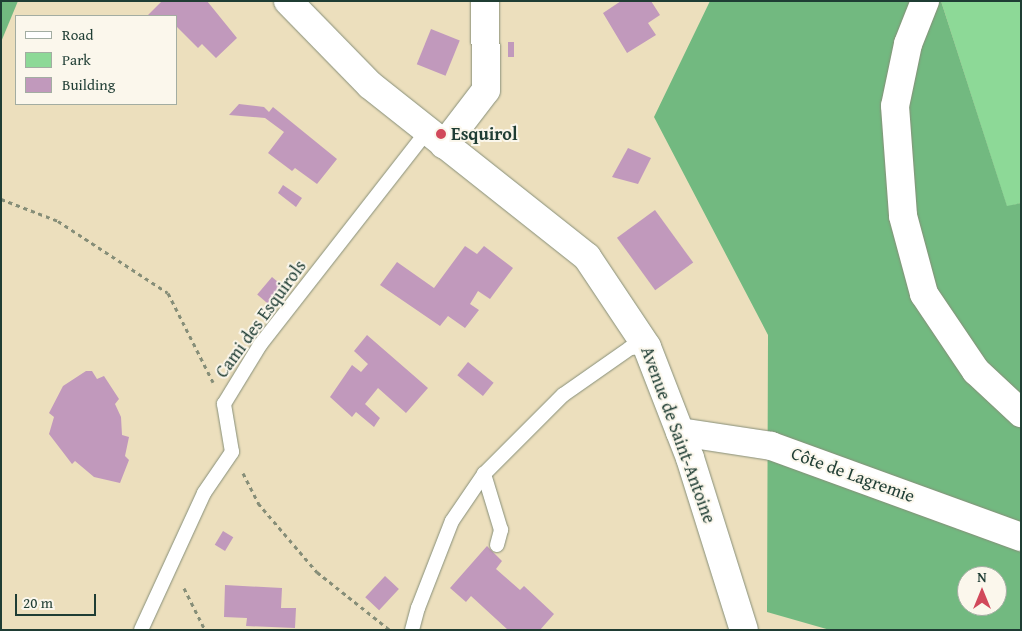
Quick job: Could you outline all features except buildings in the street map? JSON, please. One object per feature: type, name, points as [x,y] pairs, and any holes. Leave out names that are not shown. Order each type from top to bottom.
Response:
[{"type":"street","name":"Avenue de Saint-Antoine","points":[[288,1],[370,85],[587,257],[647,347],[680,432],[744,630]]},
{"type":"street","points":[[436,138],[486,90],[485,1]]},
{"type":"street","points":[[925,1],[908,44],[895,106],[903,216],[924,294],[976,371],[1021,413]]},
{"type":"street","name":"Côte de Lagremie","points":[[680,432],[771,446],[1021,537]]},
{"type":"lane","name":"Cami des Esquirols","points":[[232,452],[224,404],[260,345],[436,138]]},
{"type":"lane","points":[[412,630],[418,608],[452,520],[484,474],[563,395],[630,348],[647,347]]},
{"type":"lane","points":[[141,630],[204,493],[232,452]]},
{"type":"lane","points":[[484,474],[502,530],[497,545]]},
{"type":"path","points":[[1,199],[58,221],[168,293],[224,404]]},
{"type":"path","points":[[232,452],[258,503],[318,572],[390,630]]},
{"type":"path","points":[[172,563],[205,630]]},
{"type":"green space","points":[[1,1],[18,1],[1,42]]},
{"type":"green space","points":[[710,1],[941,1],[1007,206],[1021,203],[1021,630],[830,630],[767,612],[768,335],[654,117]]},
{"type":"green space","points":[[941,1],[1021,1],[1021,203],[1007,207]]},
{"type":"place","name":"Esquirol","points":[[441,134]]}]
